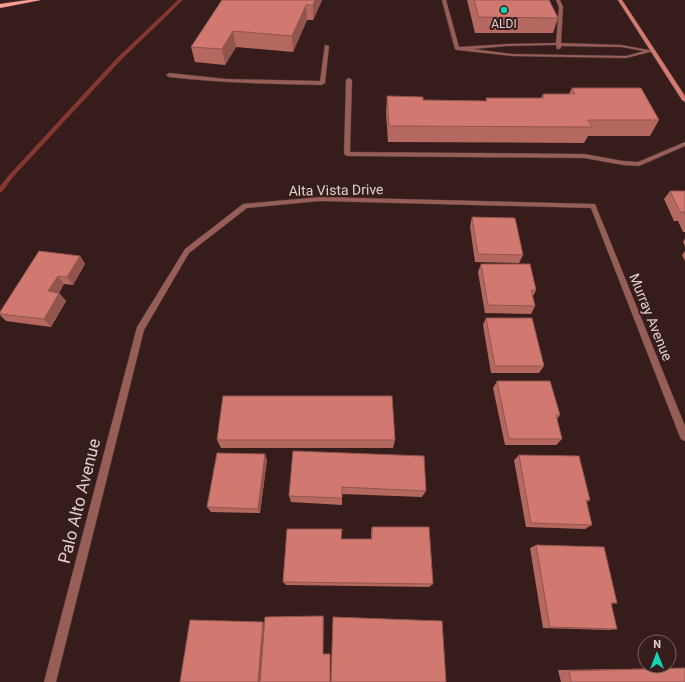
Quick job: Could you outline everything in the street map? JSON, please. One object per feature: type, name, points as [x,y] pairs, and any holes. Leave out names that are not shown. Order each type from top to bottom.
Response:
[{"type":"main road","points":[[0,6],[38,0]]},
{"type":"street","points":[[444,0],[457,49]]},
{"type":"street","points":[[558,0],[561,7],[558,44],[563,55]]},
{"type":"street","points":[[620,0],[685,100]]},
{"type":"street","points":[[457,49],[507,45],[558,44],[621,46],[652,51]]},
{"type":"street","points":[[170,75],[206,80],[322,83],[327,46]]},
{"type":"street","points":[[457,49],[512,55],[626,57],[652,51]]},
{"type":"street","points":[[349,80],[348,154],[584,156],[623,163],[639,164],[685,144]]},
{"type":"street","name":"Alta Vista Drive","points":[[140,329],[187,251],[245,206],[320,199],[592,206]]},
{"type":"street","name":"Murray Avenue","points":[[592,206],[685,437]]},
{"type":"street","name":"Palo Alto Avenue","points":[[50,682],[140,329]]},
{"type":"building","points":[[222,0],[315,0],[313,5],[306,5],[292,36],[233,31],[222,49],[191,47]]},
{"type":"building","points":[[474,0],[549,0],[558,18],[479,17]]},
{"type":"building","points":[[572,88],[641,88],[659,120],[588,120],[592,127],[389,126],[387,96],[423,97],[423,100],[487,101],[486,98],[544,98],[543,94],[575,94]]},
{"type":"building","points":[[670,191],[685,191],[685,214],[684,212],[680,212]]},
{"type":"building","points":[[472,217],[515,218],[523,255],[478,254]]},
{"type":"building","points":[[39,251],[80,256],[67,277],[58,276],[48,291],[59,293],[44,319],[0,314],[0,312]]},
{"type":"building","points":[[481,264],[530,264],[536,290],[531,290],[535,306],[488,305]]},
{"type":"building","points":[[486,318],[532,318],[544,366],[495,366]]},
{"type":"building","points":[[497,381],[550,381],[560,415],[556,415],[562,439],[509,439]]},
{"type":"building","points":[[223,396],[392,396],[395,440],[217,440]]},
{"type":"building","points":[[293,451],[424,456],[426,491],[342,487],[342,498],[289,496]]},
{"type":"building","points":[[217,453],[265,454],[258,509],[207,507]]},
{"type":"building","points":[[519,455],[579,456],[590,500],[586,500],[592,525],[531,523]]},
{"type":"building","points":[[372,527],[429,527],[433,584],[283,582],[287,529],[342,529],[341,539],[372,539]]},
{"type":"building","points":[[536,545],[604,547],[617,603],[611,603],[617,629],[550,627]]},
{"type":"building","points":[[323,616],[323,654],[330,654],[330,682],[260,682],[265,617]]},
{"type":"building","points":[[333,617],[442,621],[446,682],[331,682]]},
{"type":"building","points":[[190,620],[263,622],[258,682],[180,682]]},
{"type":"building","points":[[677,668],[685,668],[685,682],[571,682],[569,671],[637,669],[637,674],[677,674]]},
{"type":"waterway","points":[[0,190],[11,176],[119,59],[181,0]]},
{"type":"place","name":"ALDI","points":[[504,10]]}]
